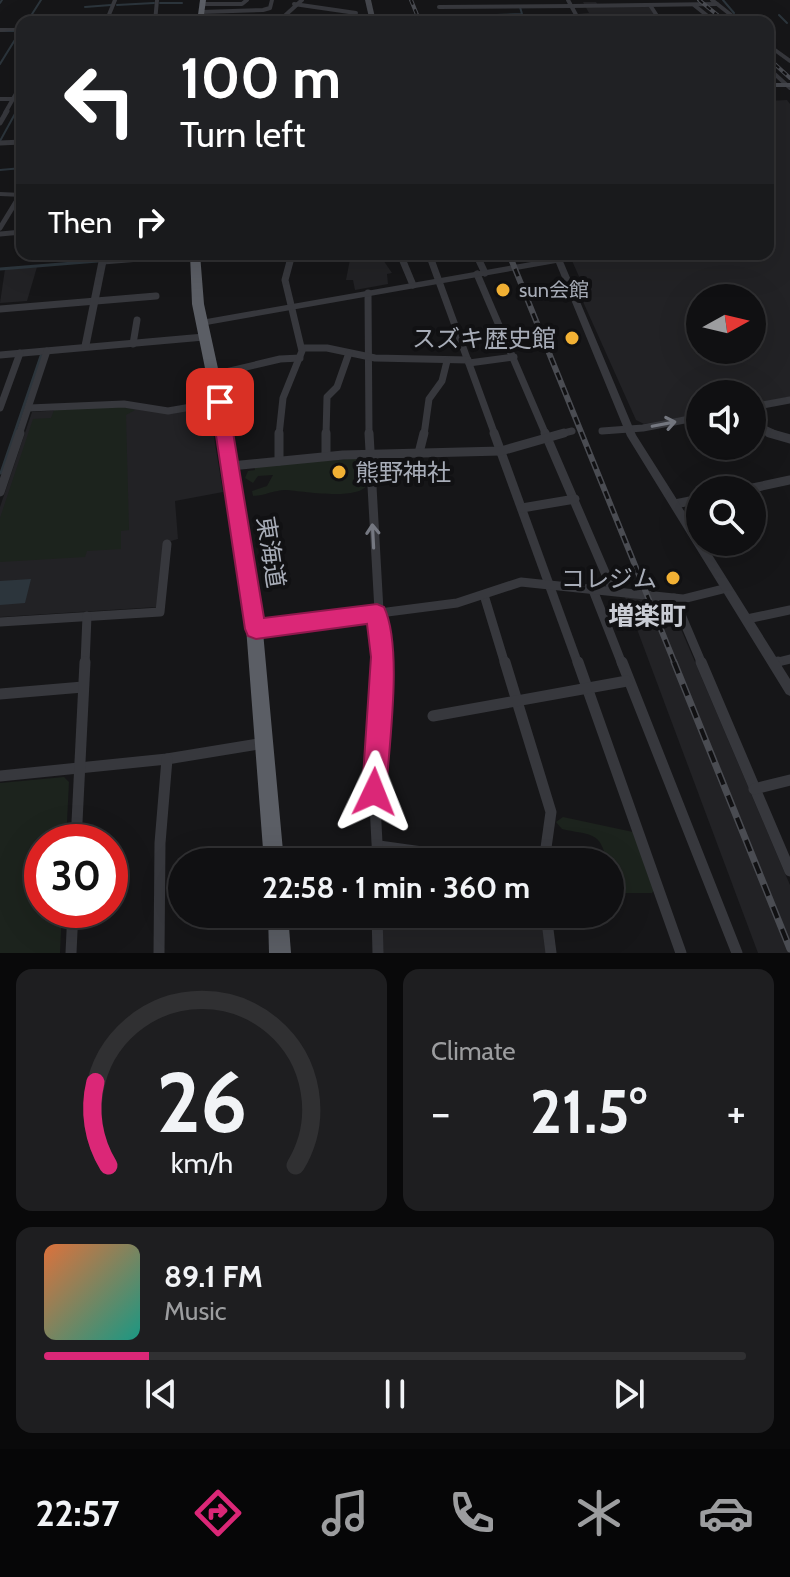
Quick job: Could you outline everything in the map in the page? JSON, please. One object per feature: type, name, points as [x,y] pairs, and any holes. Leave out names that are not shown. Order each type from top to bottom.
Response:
[{"type":"highway","name":"東海道","points":[[195,260],[201,323],[220,402],[256,629],[273,848]]},
{"type":"highway","points":[[279,928],[280,953]]},
{"type":"street","points":[[202,5],[242,4],[247,0]]},
{"type":"street","points":[[284,16],[302,0]]},
{"type":"street","points":[[467,0],[471,16]]},
{"type":"street","points":[[515,0],[518,6]]},
{"type":"street","points":[[568,0],[577,16]]},
{"type":"street","points":[[621,0],[625,6]]},
{"type":"street","points":[[689,0],[708,16]]},
{"type":"street","points":[[202,5],[259,10],[268,9],[271,2],[356,13]]},
{"type":"street","points":[[442,7],[695,5],[714,2],[732,16]]},
{"type":"street","points":[[650,5],[657,16]]},
{"type":"street","points":[[0,123],[16,102]]},
{"type":"street","points":[[0,231],[16,204]]},
{"type":"street","points":[[85,348],[104,260]]},
{"type":"street","points":[[279,461],[283,399],[302,348],[284,272],[290,260]]},
{"type":"street","points":[[403,260],[413,285]]},
{"type":"street","points":[[431,260],[681,953]]},
{"type":"street","points":[[478,260],[514,357],[613,591]]},
{"type":"street","points":[[201,323],[543,260]]},
{"type":"street","points":[[558,260],[629,429],[790,690]]},
{"type":"street","points":[[368,293],[369,454],[382,657],[374,785],[379,846],[393,848]]},
{"type":"street","points":[[0,309],[156,296]]},
{"type":"street","points":[[133,344],[137,320]]},
{"type":"street","points":[[0,355],[204,337]]},
{"type":"street","points":[[302,348],[370,358],[468,362],[514,357]]},
{"type":"street","points":[[0,492],[3,475],[47,351]]},
{"type":"street","points":[[0,408],[20,353]]},
{"type":"street","points":[[326,456],[327,397],[337,387],[349,353]]},
{"type":"street","points":[[213,375],[280,359],[300,358]]},
{"type":"street","points":[[419,453],[428,420],[429,399],[442,381],[447,361]]},
{"type":"street","points":[[766,404],[790,400]]},
{"type":"street","points":[[29,408],[124,404],[168,411],[220,402]]},
{"type":"street","points":[[602,431],[686,419]]},
{"type":"street","points":[[231,466],[326,456],[501,451],[572,431]]},
{"type":"street","points":[[766,432],[790,439]]},
{"type":"street","points":[[766,485],[790,480]]},
{"type":"street","points":[[522,508],[575,499]]},
{"type":"street","points":[[675,504],[686,502]]},
{"type":"street","points":[[0,622],[160,612],[167,544]]},
{"type":"street","points":[[256,629],[457,603],[521,582],[683,599],[727,588]]},
{"type":"street","points":[[593,590],[737,953]]},
{"type":"street","points":[[484,595],[551,812],[546,848]]},
{"type":"street","points":[[674,598],[790,871]]},
{"type":"street","points":[[747,619],[790,610]]},
{"type":"street","points":[[77,824],[87,616]]},
{"type":"street","points":[[774,663],[790,659]]},
{"type":"street","points":[[433,716],[627,681]]},
{"type":"street","points":[[0,694],[83,687]]},
{"type":"street","points":[[0,776],[167,759],[264,743]]},
{"type":"street","points":[[159,953],[160,843],[167,759]]},
{"type":"street","points":[[754,789],[790,780]]},
{"type":"street","points":[[71,953],[72,928]]},
{"type":"street","points":[[377,928],[378,953]]},
{"type":"street","points":[[548,928],[551,953]]},
{"type":"shaded area","points":[[583,2],[596,2],[599,6],[650,7],[656,16],[578,14],[589,13]]},
{"type":"shaded area","points":[[787,100],[790,104],[790,397],[766,401],[766,380],[686,380],[686,416],[644,424],[636,420],[576,286],[581,281],[572,260],[774,260],[774,101]]},
{"type":"shaded area","points":[[350,260],[383,260],[392,273],[387,274],[388,284],[355,290],[353,280],[346,280]]},
{"type":"shaded area","points":[[37,267],[27,301],[0,303],[5,269]]},
{"type":"shaded area","points":[[116,406],[149,410],[209,407],[223,492],[175,501],[178,539],[164,543],[157,607],[0,617],[0,507],[32,412]]},
{"type":"shaded area","points":[[116,406],[135,410],[126,415],[129,530],[121,531],[121,549],[87,551],[85,557],[0,562],[0,518],[33,419],[51,418],[54,410]]},
{"type":"shaded area","points":[[363,458],[367,485],[353,493],[285,490],[253,496],[252,491],[267,486],[273,475],[258,476],[253,483],[245,478],[248,471],[255,470],[254,466]]},
{"type":"shaded area","points":[[31,579],[25,603],[0,605],[0,581]]},
{"type":"shaded area","points":[[625,597],[669,601],[790,885],[790,953],[758,953]]},
{"type":"shaded area","points":[[64,777],[69,782],[67,824],[24,824],[24,928],[61,928],[60,953],[0,953],[0,783]]},
{"type":"shaded area","points":[[563,817],[633,832],[654,890],[652,893],[624,893],[624,848],[602,848],[593,836],[562,829],[556,822]]},
{"type":"shaded area","points":[[382,928],[543,928],[547,953],[383,953]]},
{"type":"waterway","points":[[31,16],[41,0]]},
{"type":"waterway","points":[[723,0],[734,13]]},
{"type":"waterway","points":[[117,5],[154,3]]},
{"type":"waterway","points":[[160,3],[182,3]]},
{"type":"waterway","points":[[85,7],[111,5]]},
{"type":"waterway","points":[[496,16],[522,14],[520,7]]},
{"type":"waterway","points":[[779,15],[787,23]]},
{"type":"waterway","points":[[0,31],[16,31]]},
{"type":"waterway","points":[[0,64],[16,38]]},
{"type":"waterway","points":[[0,141],[16,112]]},
{"type":"waterway","points":[[0,170],[16,169]]},
{"type":"waterway","points":[[0,269],[98,261]]},
{"type":"waterway","points":[[1,473],[41,356]]},
{"type":"railway","points":[[411,0],[418,16]]},
{"type":"railway","points":[[699,0],[719,16]]},
{"type":"railway","points":[[774,63],[790,78]]},
{"type":"railway","points":[[511,260],[675,664]]},
{"type":"railway","points":[[674,662],[790,949]]},
{"type":"place","name":"sun会館","points":[[503,290]]},
{"type":"place","name":"スズキ歴史館","points":[[572,338]]},
{"type":"place","name":"熊野神社","points":[[339,472]]},
{"type":"place","name":"コレジム","points":[[673,578]]},
{"type":"district","name":"増楽町","points":[[647,616]]},
{"type":"route","points":[[220,402],[256,629],[377,613],[382,657],[374,792]]}]
